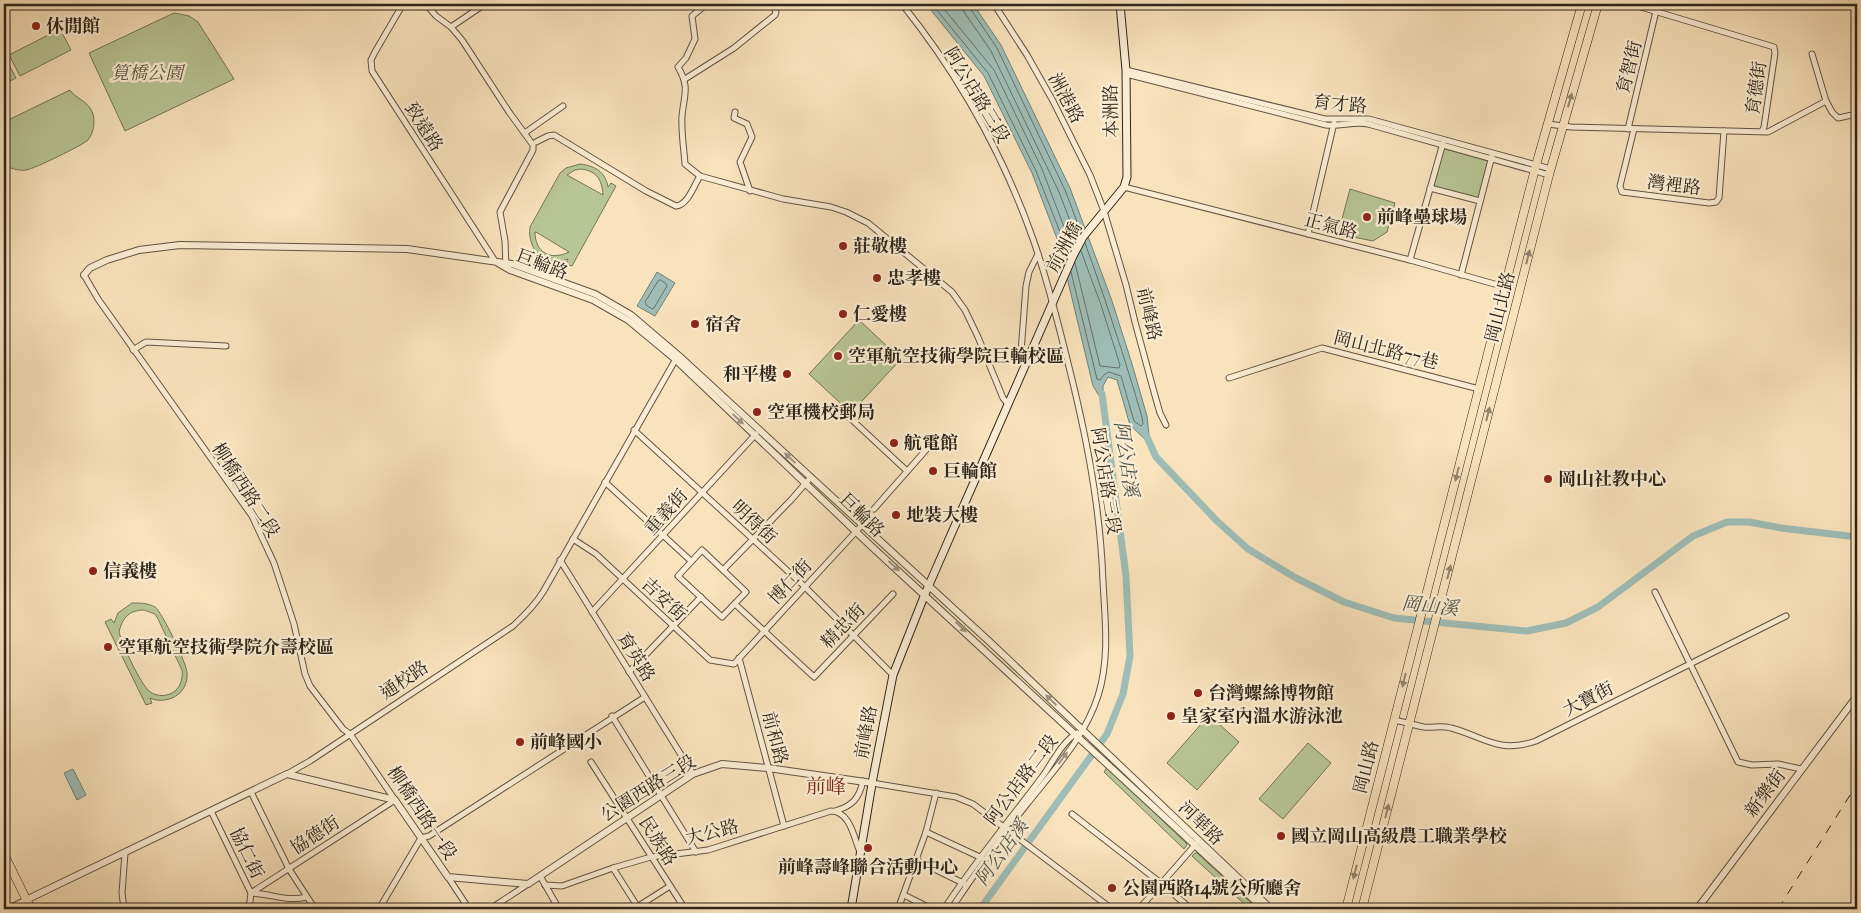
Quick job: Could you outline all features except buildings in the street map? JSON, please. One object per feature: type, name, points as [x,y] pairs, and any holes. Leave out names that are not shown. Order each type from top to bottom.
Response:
[{"type":"main road","name":"本洲路","points":[[1120,4],[1126,72],[1127,177],[1124,187]]},
{"type":"main road","name":"岡山北路","points":[[1422,608],[1535,167],[1582,4]]},
{"type":"main road","name":"岡山北路","points":[[1430,642],[1550,172],[1598,4]]},
{"type":"main road","points":[[1104,211],[1124,187]]},
{"type":"main road","name":"前洲橋","points":[[1052,303],[1083,237],[1104,211]]},
{"type":"main road","points":[[929,586],[1052,303]]},
{"type":"main road","name":"前峰路","points":[[851,909],[872,782],[893,675],[929,586]]},
{"type":"main road","name":"岡山路","points":[[1346,909],[1422,608]]},
{"type":"main road","name":"岡山路","points":[[1362,909],[1430,642]]},
{"type":"main road","points":[[4,854],[31,909]]},
{"type":"street","name":"致遠路","points":[[403,4],[371,60],[372,71],[495,261]]},
{"type":"street","points":[[426,4],[462,40],[508,112],[526,132],[533,145],[533,150],[500,212],[505,241],[506,265]]},
{"type":"street","points":[[451,28],[485,4]]},
{"type":"street","points":[[707,4],[692,16],[695,39],[686,58],[678,67],[685,79],[686,99],[682,117],[685,164],[700,176],[784,199],[832,207],[868,223],[952,292],[965,310],[978,337],[1002,398],[1008,404]]},
{"type":"street","points":[[685,79],[734,48],[775,16],[776,12],[772,4]]},
{"type":"street","name":"阿公店路三段","points":[[902,4],[952,74],[987,135],[1014,191],[1038,254],[1086,434],[1095,484],[1102,549],[1106,648],[1102,682],[1093,710],[1081,735]]},
{"type":"street","name":"洲港路","points":[[994,4],[1027,55],[1053,101],[1090,175],[1104,211]]},
{"type":"street","name":"育德街","points":[[1631,4],[1774,47],[1775,53],[1762,131]]},
{"type":"street","name":"育智街","points":[[1631,129],[1656,12]]},
{"type":"street","points":[[1812,54],[1826,101],[1832,112],[1838,118],[1857,114]]},
{"type":"street","name":"育才路","points":[[1126,72],[1334,123],[1360,118],[1369,119],[1550,172]]},
{"type":"street","points":[[1548,124],[1631,129],[1768,132],[1826,101]]},
{"type":"street","points":[[526,132],[563,106]]},
{"type":"street","points":[[735,112],[734,118],[747,124],[752,136],[740,162],[750,191]]},
{"type":"street","points":[[1308,234],[1334,123]]},
{"type":"street","name":"灣裡路","points":[[1631,129],[1620,186],[1622,192],[1709,203],[1716,202],[1718,198],[1724,131]]},
{"type":"street","points":[[536,142],[554,135],[676,206],[680,206],[684,202],[700,176]]},
{"type":"street","points":[[1410,260],[1443,142]]},
{"type":"street","points":[[1461,274],[1492,156]]},
{"type":"street","name":"正氣路","points":[[1124,187],[1410,260],[1505,287]]},
{"type":"street","points":[[1430,188],[1480,201]]},
{"type":"street","name":"前峰路","points":[[1104,211],[1160,413],[1166,424]]},
{"type":"street","points":[[84,275],[90,268],[107,260],[139,250],[180,245],[407,249],[495,261]]},
{"type":"street","points":[[1025,365],[1021,352],[1026,286],[1029,272],[1038,254]]},
{"type":"street","name":"巨輪路","points":[[495,261],[593,300],[628,320],[677,357],[757,432],[810,477],[929,586]]},
{"type":"street","name":"柳橋西路二段","points":[[84,275],[133,350],[252,516],[274,563],[294,624],[305,674],[310,686],[343,729],[350,734]]},
{"type":"street","points":[[133,350],[146,342],[226,346]]},
{"type":"street","name":"岡山北路77巷","points":[[1229,378],[1322,348],[1479,389]]},
{"type":"street","name":"通校路","points":[[26,900],[287,774],[310,761],[512,626],[536,604],[677,357]]},
{"type":"street","points":[[850,418],[907,471]]},
{"type":"street","name":"明得街","points":[[634,430],[804,586],[893,675]]},
{"type":"street","name":"巨輪路","points":[[757,432],[805,483],[925,594]]},
{"type":"street","name":"重義街","points":[[592,612],[757,432]]},
{"type":"street","points":[[874,509],[933,442]]},
{"type":"street","points":[[723,570],[791,500],[810,477]]},
{"type":"street","points":[[605,482],[691,561]]},
{"type":"street","name":"博仁街","points":[[739,658],[862,525]]},
{"type":"street","name":"吉安街","points":[[573,539],[596,554],[710,660],[734,664],[739,658]]},
{"type":"street","points":[[702,550],[723,570],[746,592],[722,617],[678,576],[702,550]]},
{"type":"street","name":"育英路","points":[[421,838],[429,836],[644,696],[560,560]]},
{"type":"street","points":[[929,586],[1081,735]]},
{"type":"street","points":[[1654,592],[1738,762],[1752,765],[1778,764],[1801,769]]},
{"type":"street","name":"精忠街","points":[[764,630],[814,677],[893,594]]},
{"type":"street","points":[[925,594],[1081,735]]},
{"type":"street","points":[[629,672],[701,597]]},
{"type":"street","points":[[735,604],[764,630]]},
{"type":"street","name":"大寶街","points":[[1394,720],[1426,727],[1438,725],[1451,728],[1504,746],[1524,745],[1536,741],[1786,616]]},
{"type":"street","name":"前和路","points":[[739,658],[784,826]]},
{"type":"street","points":[[644,696],[693,774]]},
{"type":"street","name":"新樂街","points":[[1697,909],[1857,696]]},
{"type":"street","points":[[612,716],[696,852]]},
{"type":"street","name":"柳橋西路一段","points":[[350,734],[469,909]]},
{"type":"street","name":"河華路","points":[[1081,735],[1271,909]]},
{"type":"street","name":"阿公店路二段","points":[[944,909],[1045,779],[1068,739],[1081,735]]},
{"type":"street","name":"民族路","points":[[591,762],[685,909]]},
{"type":"street","name":"公園西路三段","points":[[490,909],[693,774],[722,764],[768,768],[872,782]]},
{"type":"street","points":[[287,774],[395,800]]},
{"type":"street","name":"大公路","points":[[545,885],[562,886],[652,857],[696,852],[737,842],[834,811],[854,803],[858,798],[863,781]]},
{"type":"street","points":[[872,782],[956,797],[973,804],[1112,909]]},
{"type":"street","points":[[251,792],[288,869],[315,909]]},
{"type":"street","points":[[898,909],[926,832],[936,793]]},
{"type":"street","name":"協德街","points":[[251,893],[395,800]]},
{"type":"street","name":"協仁街","points":[[211,811],[251,893],[249,909]]},
{"type":"street","points":[[834,811],[840,812],[847,819],[860,854]]},
{"type":"street","points":[[1072,814],[1191,909]]},
{"type":"street","points":[[926,832],[982,858]]},
{"type":"street","points":[[379,909],[421,838]]},
{"type":"street","points":[[1140,909],[1197,843]]},
{"type":"street","name":"河華路","points":[[1197,843],[1264,909]]},
{"type":"street","points":[[124,909],[122,893],[125,853]]},
{"type":"street","points":[[916,860],[964,884]]},
{"type":"street","points":[[613,868],[637,909],[670,886]]},
{"type":"street","points":[[540,876],[559,909]]},
{"type":"street","points":[[448,878],[528,884]]},
{"type":"street","name":"阿公店路二段","points":[[950,909],[964,884]]},
{"type":"street","points":[[251,893],[295,900],[307,897]]},
{"type":"street","points":[[904,895],[932,909]]},
{"type":"street","points":[[7,909],[26,900]]},
{"type":"green space","name":"筧橋公園","points":[[174,13],[189,16],[198,22],[234,79],[125,131],[89,53]]},
{"type":"green space","points":[[60,29],[71,50],[20,76],[9,55]]},
{"type":"green space","points":[[6,59],[16,78],[4,84],[4,60]]},
{"type":"green space","points":[[70,90],[89,106],[93,114],[94,127],[88,140],[38,166],[26,170],[15,169],[4,164],[4,122]]},
{"type":"green space","points":[[1443,150],[1489,162],[1477,198],[1433,185]]},
{"type":"green space","points":[[580,164],[590,166],[602,173],[608,187],[611,183],[616,186],[572,266],[566,264],[568,259],[552,261],[539,255],[531,243],[530,235],[530,227],[560,173],[566,168]],"holes":[[[581,169],[591,172],[598,177],[603,195],[567,175]],[[536,232],[569,252],[556,256],[545,253],[538,245]]]},
{"type":"green space","name":"前峰壘球場","points":[[1350,189],[1395,203],[1387,232],[1373,241],[1338,234]]},
{"type":"green space","points":[[859,320],[901,359],[851,413],[809,374]]},
{"type":"green space","points":[[132,603],[150,605],[158,611],[179,649],[186,668],[187,677],[185,685],[176,696],[163,700],[150,698],[152,703],[146,705],[105,622],[111,619],[114,623],[118,613]],"holes":[[[144,610],[155,614],[182,670],[179,687],[166,695],[155,694],[145,687],[119,632],[124,619],[130,613]]]},
{"type":"green space","points":[[1209,715],[1239,742],[1197,790],[1167,763]]},
{"type":"green space","points":[[1308,743],[1331,763],[1283,819],[1259,799]]},
{"type":"green space","points":[[1107,767],[1186,843],[1187,845],[1184,849],[1104,772]]},
{"type":"green space","points":[[1195,853],[1258,909],[1250,909],[1192,856]]},
{"type":"water","name":"阿公店溪","points":[[926,4],[973,4],[1001,45],[1070,188],[1112,301],[1132,364],[1147,416],[1150,444],[1130,425],[1117,380],[1108,377],[1103,386],[1103,402],[1093,386],[1059,244],[1032,173],[984,76]]},
{"type":"water","points":[[657,272],[675,283],[655,316],[637,306]]},
{"type":"water","points":[[73,769],[86,795],[77,800],[64,773]]},
{"type":"waterway","name":"阿公店溪","points":[[980,909],[1107,734],[1123,694],[1130,656],[1126,576],[1102,394]]},
{"type":"waterway","name":"岡山溪","points":[[1146,435],[1156,457],[1217,521],[1248,549],[1296,578],[1344,602],[1394,618],[1527,631],[1566,623],[1598,607],[1693,536],[1727,522],[1749,522],[1781,528],[1857,537]]},
{"type":"railway","points":[[1778,909],[1857,784]]},
{"type":"place","name":"休閒館","points":[[36,26]]},
{"type":"place","name":"前峰壘球場","points":[[1367,217]]},
{"type":"place","name":"莊敬樓","points":[[843,246]]},
{"type":"place","name":"忠孝樓","points":[[877,278]]},
{"type":"place","name":"仁愛樓","points":[[843,314]]},
{"type":"place","name":"宿舍","points":[[695,324]]},
{"type":"place","name":"空軍航空技術學院巨輪校區","points":[[838,356]]},
{"type":"place","name":"和平樓","points":[[787,374]]},
{"type":"place","name":"空軍機校郵局","points":[[757,412]]},
{"type":"place","name":"航電館","points":[[894,443]]},
{"type":"place","name":"巨輪館","points":[[933,471]]},
{"type":"place","name":"岡山社教中心","points":[[1548,479]]},
{"type":"place","name":"地裝大樓","points":[[896,515]]},
{"type":"place","name":"信義樓","points":[[93,571]]},
{"type":"place","name":"空軍航空技術學院介壽校區","points":[[108,647]]},
{"type":"place","name":"台灣螺絲博物館","points":[[1198,693]]},
{"type":"place","name":"皇家室內溫水游泳池","points":[[1171,716]]},
{"type":"place","name":"前峰國小","points":[[520,742]]},
{"type":"place","name":"國立岡山高級農工職業學校","points":[[1281,836]]},
{"type":"place","name":"前峰壽峰聯合活動中心","points":[[868,848]]},
{"type":"place","name":"公園西路14號公所廳舍","points":[[1112,888]]},
{"type":"district","name":"前峰","points":[[826,786]]}]
